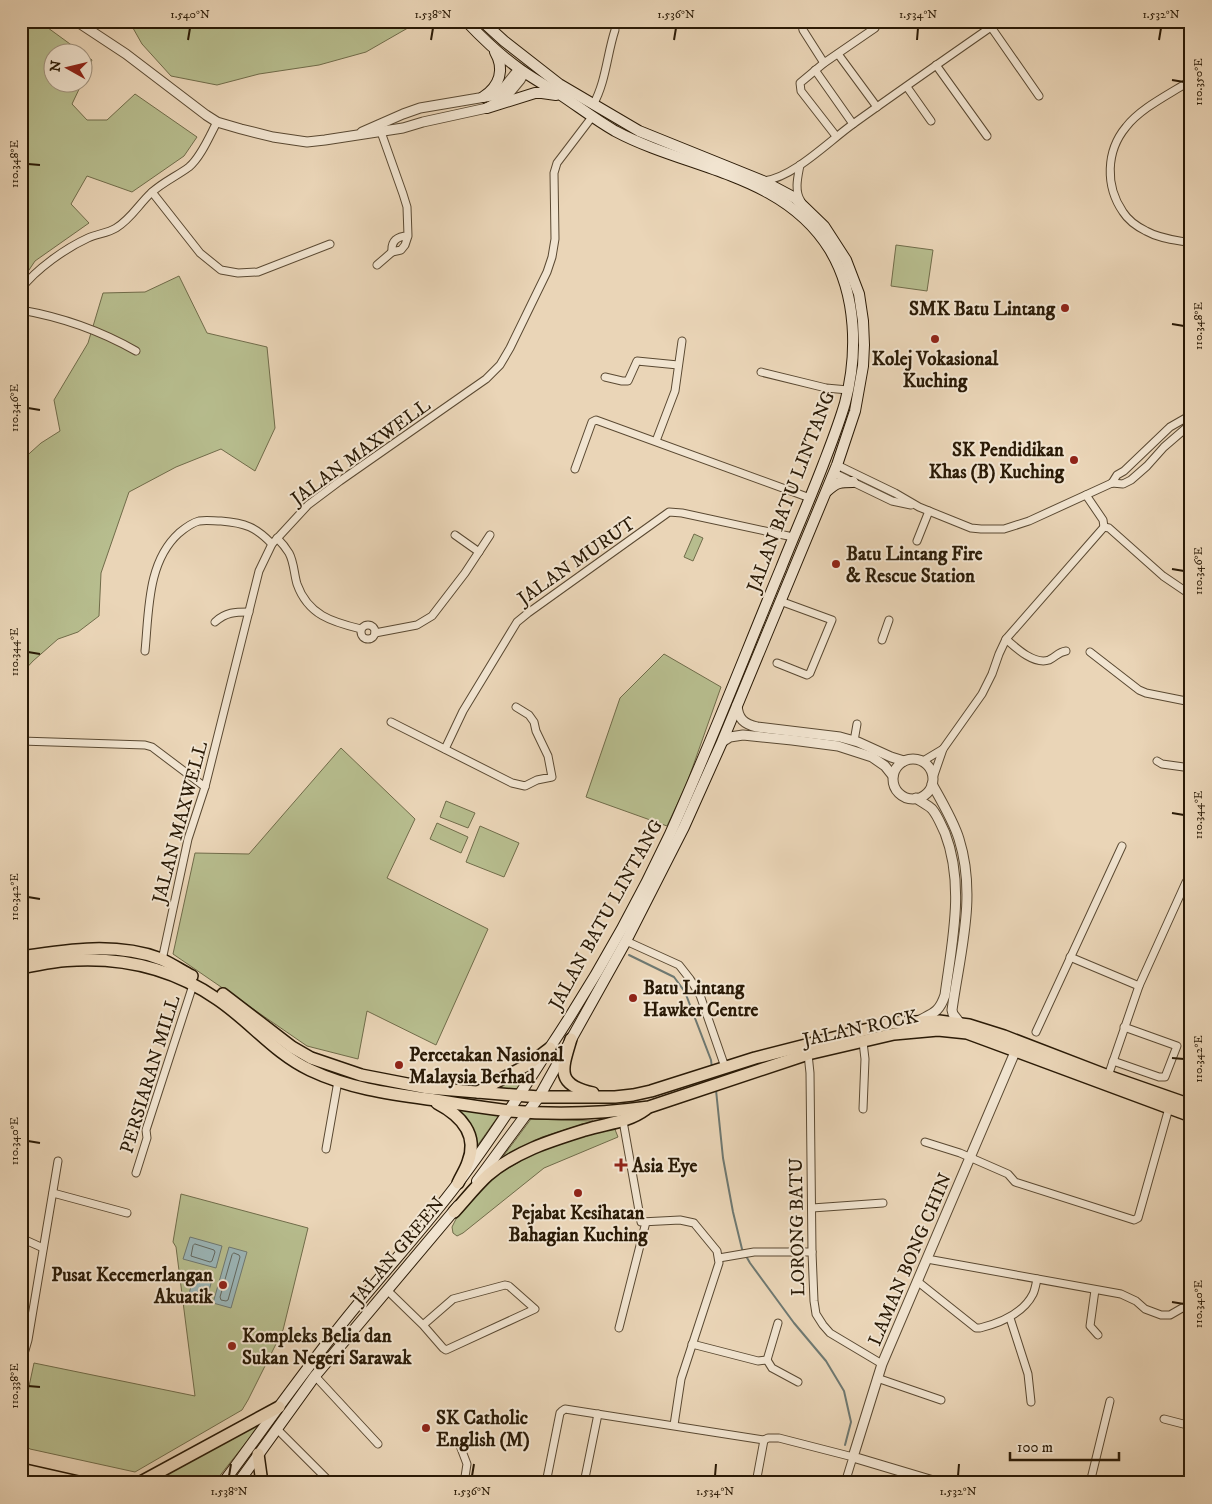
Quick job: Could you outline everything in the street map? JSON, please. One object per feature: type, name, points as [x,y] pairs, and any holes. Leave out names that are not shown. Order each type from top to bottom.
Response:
[{"type":"main road","name":"JALAN BATU LINTANG","points":[[466,21],[493,48],[617,132],[756,186],[791,206],[818,232],[836,262],[844,280],[853,337],[853,358],[848,390],[836,430],[735,682],[670,834],[607,955],[519,1095]]},
{"type":"main road","name":"JALAN BATU LINTANG","points":[[482,21],[504,41],[559,84],[640,131],[763,181],[795,198],[824,226],[846,260],[859,294],[864,321],[860,391],[855,411],[826,493],[722,742],[671,853],[626,941],[529,1112]]},
{"type":"main road","points":[[504,41],[523,59],[524,69],[534,68],[559,84]]},
{"type":"main road","points":[[483,97],[495,88],[500,79],[500,60],[493,48]]},
{"type":"main road","points":[[487,108],[535,93],[549,93],[562,96]]},
{"type":"main road","points":[[814,487],[834,468],[836,430]]},
{"type":"main road","points":[[826,493],[840,482],[853,482]]},
{"type":"main road","name":"JALAN ROCK","points":[[21,957],[77,949],[108,949],[128,950],[162,960],[220,992],[292,1047],[311,1058],[360,1076],[428,1088],[539,1097],[616,1098],[651,1091],[755,1058],[892,1023],[939,1020],[969,1025],[1004,1036],[1108,1076],[1191,1105]]},
{"type":"main road","name":"JALAN ROCK","points":[[21,968],[77,960],[126,962],[152,967],[181,978],[217,999],[285,1056],[308,1069],[352,1086],[384,1094],[509,1111],[602,1112],[622,1111],[649,1106],[808,1054],[894,1034],[938,1030],[967,1033],[1191,1116]]},
{"type":"main road","points":[[571,1039],[563,1065],[564,1074],[569,1083],[586,1091],[616,1098]]},
{"type":"main road","points":[[478,1092],[529,1064],[550,1048]]},
{"type":"main road","name":"JALAN GREEN","points":[[223,1483],[336,1331],[458,1183],[519,1095]]},
{"type":"main road","points":[[430,1100],[448,1109],[462,1120],[467,1130],[471,1142],[471,1150],[468,1162],[458,1183]]},
{"type":"main road","points":[[454,1212],[488,1176],[511,1159],[540,1144],[597,1126],[623,1122],[638,1115],[649,1106]]},
{"type":"main road","name":"JALAN GREEN","points":[[238,1483],[316,1376],[454,1212],[529,1112]]},
{"type":"main road","points":[[138,1483],[279,1407]]},
{"type":"main road","points":[[258,1454],[262,1483]]},
{"type":"main road","points":[[21,1469],[83,1483]]},
{"type":"main road","points":[[21,1480],[33,1483]]},
{"type":"street","points":[[76,21],[126,54],[217,122],[273,137],[307,142],[380,132],[487,108],[506,97],[524,69]]},
{"type":"street","points":[[801,21],[803,30],[824,63]]},
{"type":"street","points":[[836,136],[800,88],[800,83],[824,63],[875,28],[876,21]]},
{"type":"street","points":[[763,181],[774,180],[800,165],[836,136],[907,87],[992,24],[1039,96]]},
{"type":"street","points":[[593,104],[600,93],[615,30]]},
{"type":"street","points":[[838,54],[877,107]]},
{"type":"street","points":[[936,65],[987,136]]},
{"type":"street","points":[[355,135],[420,108],[491,96],[502,90],[524,69]]},
{"type":"street","points":[[816,70],[853,124]]},
{"type":"street","points":[[1191,83],[1185,84],[1132,121],[1121,134],[1112,152],[1110,182],[1123,214],[1147,232],[1191,243]]},
{"type":"street","points":[[907,87],[931,121]]},
{"type":"street","points":[[420,108],[416,112],[416,116],[423,122]]},
{"type":"street","name":"JALAN MAXWELL","points":[[162,960],[188,839],[206,787],[259,571],[272,544],[308,505],[486,379],[500,366],[547,272],[552,257],[555,238],[553,181],[557,163],[592,116]]},
{"type":"street","points":[[21,289],[42,268],[73,245],[116,228],[127,220],[152,192],[190,166],[217,122]]},
{"type":"street","points":[[377,265],[392,252],[401,250],[408,236],[407,207],[380,132]]},
{"type":"street","points":[[800,165],[797,184],[798,197],[806,207]]},
{"type":"street","points":[[152,192],[195,247],[221,270],[238,273],[258,272],[330,244]]},
{"type":"street","points":[[392,252],[392,245],[395,239],[400,236],[408,236]]},
{"type":"street","points":[[21,310],[51,316],[93,330],[136,351]]},
{"type":"street","points":[[656,441],[675,391],[682,341]]},
{"type":"street","points":[[605,376],[622,381],[628,380],[637,361],[678,365]]},
{"type":"street","points":[[761,372],[826,388],[848,390]]},
{"type":"street","points":[[1112,483],[1117,475],[1124,471],[1170,427],[1191,415]]},
{"type":"street","points":[[575,469],[592,422],[596,420],[810,498]]},
{"type":"street","points":[[834,468],[895,493],[919,507],[970,528],[1004,529],[1029,521],[1112,483],[1123,484],[1131,480],[1186,428],[1191,426]]},
{"type":"street","points":[[834,468],[853,482],[892,501],[919,507]]},
{"type":"street","points":[[892,501],[896,498],[895,493]]},
{"type":"street","points":[[960,1024],[952,1010],[967,907],[967,876],[959,838],[933,781],[932,771],[928,765],[923,761],[910,759],[897,767],[894,776],[896,789],[901,795],[908,798],[916,798],[922,797],[927,793],[933,781],[943,749],[982,694],[1006,639],[1104,527],[1104,520],[1086,495]]},
{"type":"street","points":[[917,540],[929,511]]},
{"type":"street","name":"JALAN MURUT","points":[[445,749],[464,711],[517,622],[670,512],[682,512],[793,537]]},
{"type":"street","points":[[145,651],[150,594],[158,566],[165,549],[186,527],[198,521],[232,522],[254,528],[272,544]]},
{"type":"street","points":[[1104,527],[1109,528],[1163,576],[1191,596]]},
{"type":"street","points":[[455,535],[478,552]]},
{"type":"street","points":[[277,538],[289,553],[297,583],[305,602],[326,618],[335,622],[361,629],[368,625],[373,627],[375,633],[417,625],[432,616],[465,573],[490,535]]},
{"type":"street","points":[[777,663],[807,676],[810,673],[832,620],[780,601]]},
{"type":"street","points":[[215,622],[226,613],[249,612]]},
{"type":"street","points":[[882,640],[889,620]]},
{"type":"street","points":[[1006,639],[1029,657],[1038,660],[1046,661],[1060,652],[1066,651]]},
{"type":"street","points":[[1090,652],[1139,690],[1191,702]]},
{"type":"street","points":[[737,705],[740,718],[746,724],[840,737],[904,761]]},
{"type":"street","points":[[391,722],[512,783],[525,786],[537,780],[552,777],[548,756],[536,731],[534,722],[529,715],[516,707]]},
{"type":"street","points":[[854,741],[857,724]]},
{"type":"street","points":[[722,742],[730,737],[743,735],[838,746],[872,757],[886,766],[894,776]]},
{"type":"street","points":[[21,741],[152,747],[206,787]]},
{"type":"street","points":[[923,761],[943,749]]},
{"type":"street","points":[[1157,761],[1162,764],[1191,768]]},
{"type":"street","points":[[916,798],[930,808],[937,816],[953,859],[956,877],[956,896],[945,995],[937,1011],[918,1021]]},
{"type":"street","points":[[1036,1032],[1122,846]]},
{"type":"street","points":[[1108,1076],[1139,986],[1186,882]]},
{"type":"street","points":[[626,941],[679,965],[690,979],[700,995],[723,1068]]},
{"type":"street","points":[[1070,957],[1139,986]]},
{"type":"street","name":"PERSIARAN MILL","points":[[136,1173],[147,1138],[146,1130],[193,985]]},
{"type":"street","points":[[1113,1061],[1159,1077],[1165,1077],[1177,1046],[1124,1027]]},
{"type":"street","points":[[862,1042],[865,1059],[863,1109]]},
{"type":"street","name":"LAMAN BONG CHIN","points":[[845,1483],[882,1364],[1015,1052]]},
{"type":"street","name":"LORONG BATU","points":[[808,1054],[812,1252],[816,1314],[830,1333],[882,1364]]},
{"type":"street","points":[[326,1149],[338,1081]]},
{"type":"street","points":[[925,1142],[970,1157],[1008,1174],[1015,1182],[1134,1220],[1138,1218],[1169,1108]]},
{"type":"street","points":[[623,1122],[641,1222],[680,1220],[694,1224],[718,1251],[719,1263],[681,1378],[674,1425]]},
{"type":"street","points":[[21,1363],[28,1340],[58,1161]]},
{"type":"street","points":[[53,1193],[127,1213]]},
{"type":"street","points":[[812,1208],[883,1203]]},
{"type":"street","points":[[619,1328],[646,1222]]},
{"type":"street","points":[[21,1238],[44,1248]]},
{"type":"street","points":[[719,1258],[754,1252],[812,1252]]},
{"type":"street","points":[[927,1259],[1121,1294],[1136,1301],[1145,1309],[1162,1315],[1170,1314],[1184,1307]]},
{"type":"street","points":[[917,1281],[976,1328],[989,1326],[1010,1318],[1019,1311],[1034,1293],[1036,1279]]},
{"type":"street","points":[[387,1290],[446,1350],[535,1309],[509,1286],[505,1285],[453,1299],[422,1325]]},
{"type":"street","points":[[1095,1290],[1090,1326],[1098,1335]]},
{"type":"street","points":[[1010,1318],[1028,1374],[1031,1402]]},
{"type":"street","points":[[778,1323],[767,1360],[772,1368],[798,1382]]},
{"type":"street","points":[[692,1344],[758,1361],[767,1360]]},
{"type":"street","points":[[316,1376],[378,1444]]},
{"type":"street","points":[[877,1378],[941,1400]]},
{"type":"street","points":[[1090,1483],[1110,1401]]},
{"type":"street","points":[[546,1483],[562,1410],[565,1409],[764,1440],[779,1438],[940,1483]]},
{"type":"street","points":[[584,1483],[598,1414]]},
{"type":"street","points":[[1164,1419],[1191,1426]]},
{"type":"street","points":[[277,1429],[331,1483]]},
{"type":"street","points":[[756,1483],[764,1440]]},
{"type":"street","points":[[459,1443],[467,1464],[464,1483]]},
{"type":"green space","points":[[129,21],[420,21],[366,52],[319,65],[259,74],[217,85],[171,76],[142,44]]},
{"type":"green space","points":[[21,22],[44,25],[67,42],[42,42],[42,92],[78,92],[72,104],[87,120],[107,120],[135,94],[197,137],[184,156],[132,192],[87,176],[71,204],[89,223],[35,261],[21,282]]},
{"type":"green space","points":[[896,245],[933,250],[927,291],[891,286]]},
{"type":"green space","points":[[179,276],[207,333],[267,347],[275,428],[255,471],[221,449],[176,467],[129,492],[101,573],[99,616],[78,632],[58,639],[21,674],[21,461],[41,443],[60,431],[54,400],[88,343],[103,293],[145,292]]},
{"type":"green space","points":[[694,534],[703,538],[693,561],[684,557]]},
{"type":"green space","points":[[664,654],[721,687],[687,783],[667,826],[586,797],[620,698]]},
{"type":"green space","points":[[341,748],[415,819],[387,878],[488,929],[436,1045],[367,1011],[358,1059],[307,1046],[173,954],[195,853],[249,854]]},
{"type":"green space","points":[[446,801],[475,813],[468,828],[440,817]]},
{"type":"green space","points":[[437,823],[468,837],[461,853],[430,839]]},
{"type":"green space","points":[[480,826],[519,843],[504,877],[466,862]]},
{"type":"green space","points":[[531,1068],[519,1089],[495,1089]]},
{"type":"green space","points":[[456,1109],[499,1115],[475,1149],[472,1126]]},
{"type":"green space","points":[[531,1119],[593,1121],[542,1137],[511,1153],[496,1166]]},
{"type":"green space","points":[[614,1127],[618,1137],[544,1168],[463,1233],[457,1236],[453,1233],[452,1227],[457,1217],[487,1183],[500,1173],[543,1148]]},
{"type":"green space","name":"Kompleks Belia dan Sukan Negeri Sarawak","points":[[181,1194],[308,1228],[283,1330],[248,1400],[242,1410],[135,1472],[30,1449],[21,1443],[21,1424],[34,1363],[195,1396],[176,1247],[173,1242]]},
{"type":"green space","points":[[263,1421],[214,1483],[150,1483]]},
{"type":"water","points":[[190,1237],[222,1246],[216,1268],[183,1259]]},
{"type":"water","points":[[229,1247],[247,1252],[231,1308],[213,1303]]},
{"type":"water","points":[[195,1271],[213,1276],[207,1298],[189,1294]]},
{"type":"waterway","points":[[629,955],[674,977],[685,992],[711,1060],[712,1068]]},
{"type":"waterway","points":[[716,1090],[723,1158],[742,1249],[750,1263],[794,1323],[826,1361],[844,1391],[851,1422],[845,1445]]},
{"type":"place","name":"SMK Batu Lintang","points":[[1065,308]]},
{"type":"place","name":"Kolej Vokasional Kuching","points":[[935,339]]},
{"type":"place","name":"SK Pendidikan Khas (B) Kuching","points":[[1074,460]]},
{"type":"place","name":"Batu Lintang Fire & Rescue Station","points":[[836,564]]},
{"type":"place","name":"Batu Lintang Hawker Centre","points":[[633,998]]},
{"type":"place","name":"Percetakan Nasional Malaysia Berhad","points":[[399,1065]]},
{"type":"place","name":"Asia Eye","points":[[621,1165]]},
{"type":"place","name":"Pejabat Kesihatan Bahagian Kuching","points":[[578,1193]]},
{"type":"place","name":"Pusat Kecemerlangan Akuatik","points":[[223,1285]]},
{"type":"place","name":"Kompleks Belia dan Sukan Negeri Sarawak","points":[[232,1346]]},
{"type":"place","name":"SK Catholic English (M)","points":[[426,1428]]}]
